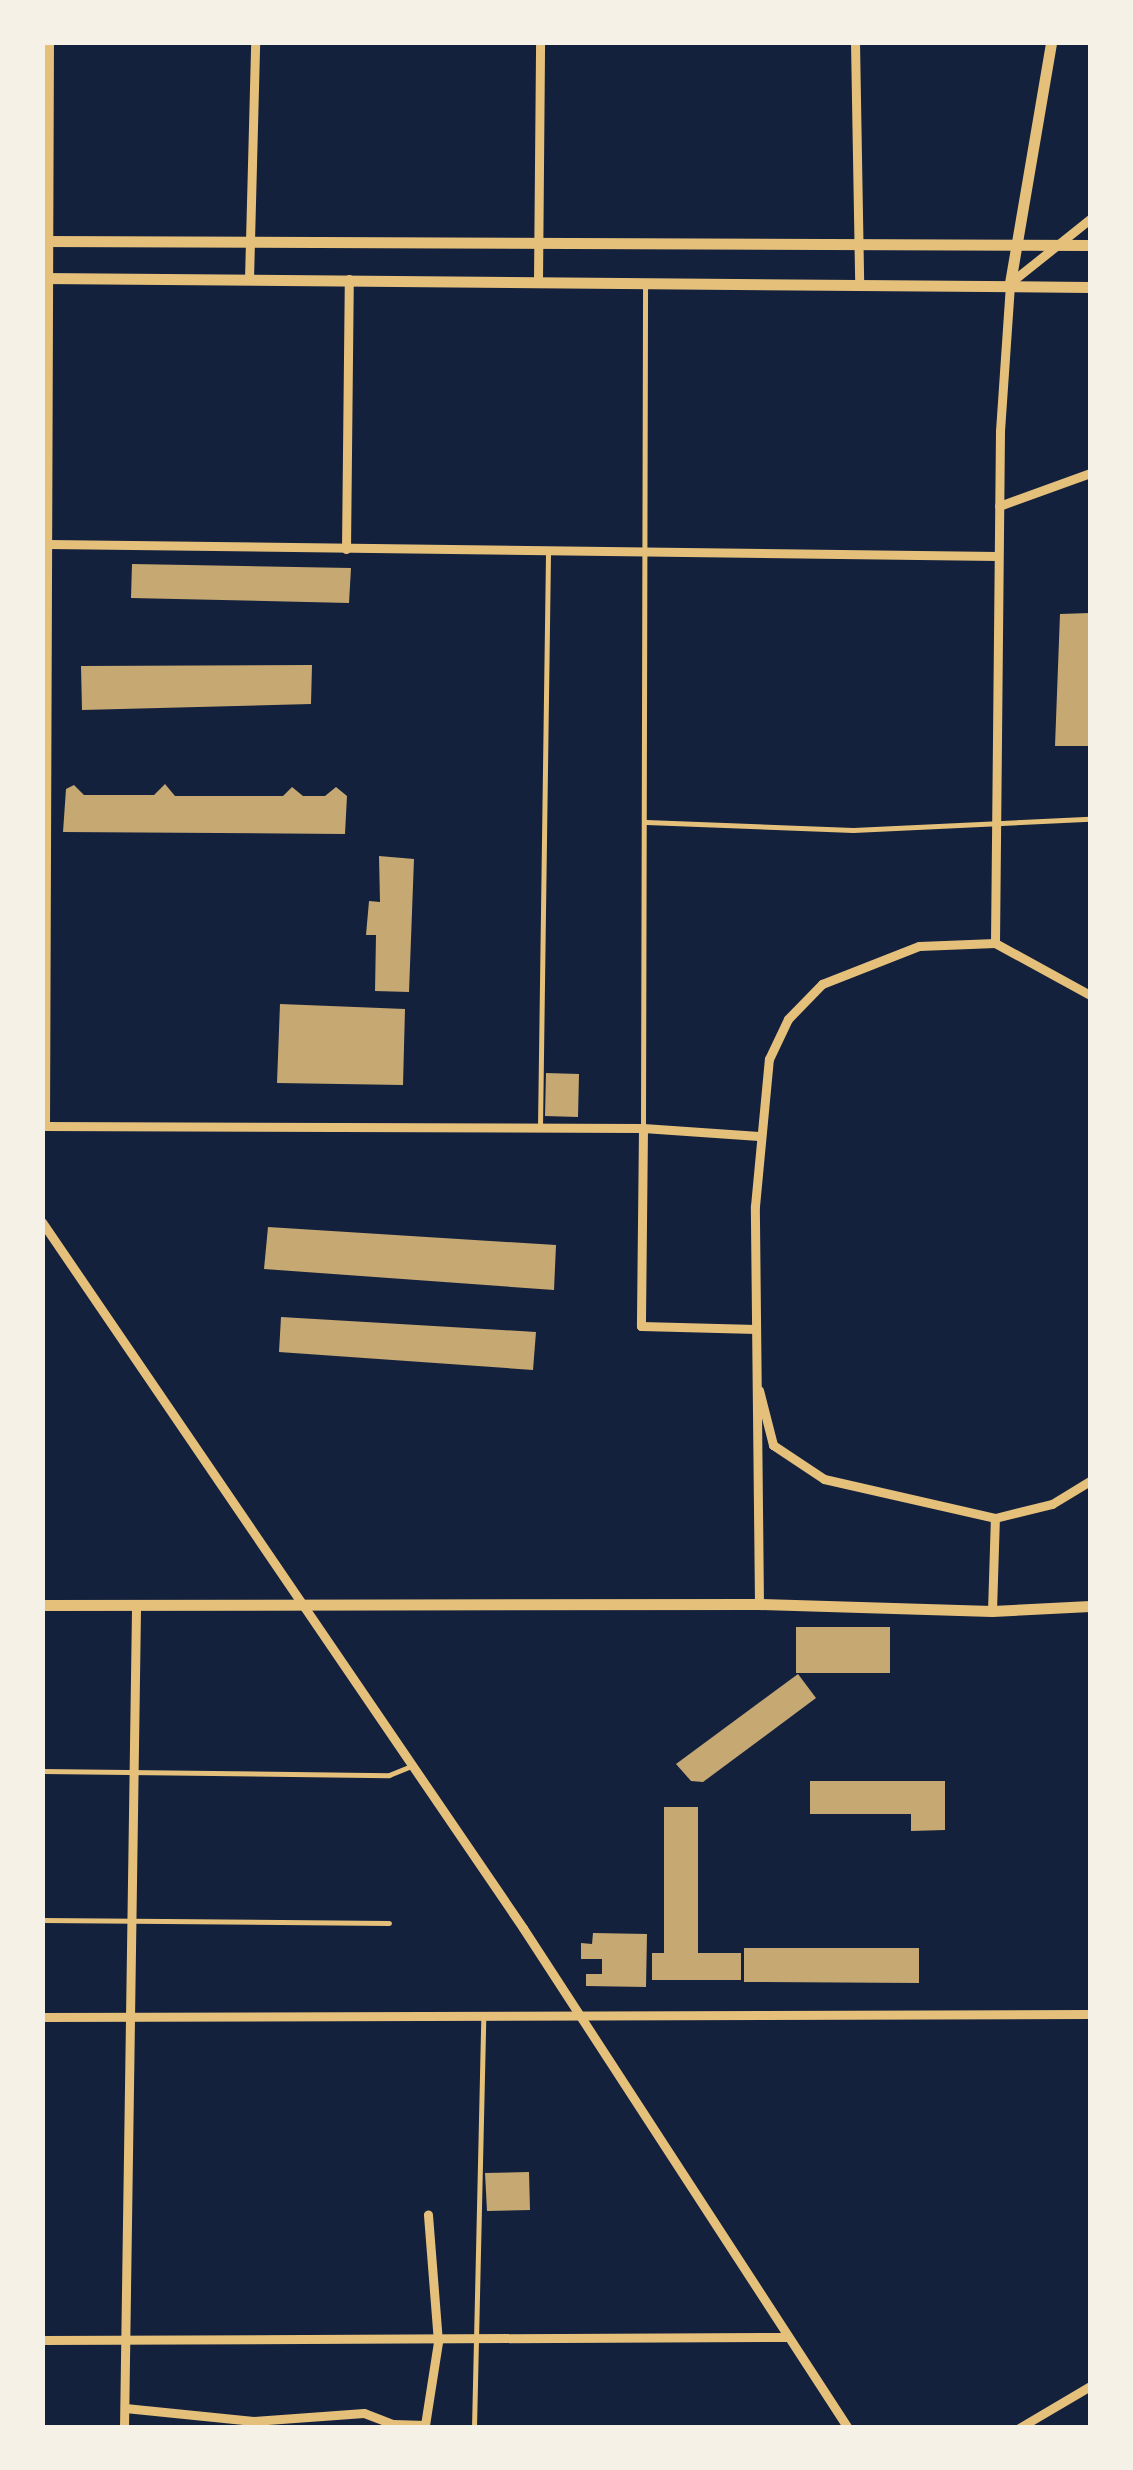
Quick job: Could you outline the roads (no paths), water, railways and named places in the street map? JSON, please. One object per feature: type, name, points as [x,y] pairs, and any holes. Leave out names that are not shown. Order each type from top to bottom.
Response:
[{"type":"street","points":[[49,42],[44,241],[48,544],[44,1126],[644,1128],[759,1136]]},
{"type":"street","points":[[249,279],[255,42]]},
{"type":"street","points":[[538,280],[540,42]]},
{"type":"street","points":[[854,42],[859,282]]},
{"type":"street","points":[[995,943],[999,506],[1010,283],[1051,42]]},
{"type":"street","points":[[1010,283],[1090,219]]},
{"type":"street","points":[[44,241],[1013,248],[1087,241]]},
{"type":"street","points":[[44,278],[1010,283],[1086,287],[1090,298]]},
{"type":"street","points":[[346,549],[348,279]]},
{"type":"street","points":[[999,506],[1090,473]]},
{"type":"street","points":[[48,544],[998,556]]},
{"type":"street","points":[[759,1604],[754,1371],[759,1136],[770,1059],[788,1019],[822,984],[918,946],[995,943],[1090,995]]},
{"type":"street","points":[[644,1128],[640,1326],[756,1330]]},
{"type":"street","points":[[42,1222],[304,1605],[848,2428]]},
{"type":"street","points":[[754,1371],[774,1445],[824,1479],[994,1518],[1052,1504],[1090,1481]]},
{"type":"street","points":[[992,1611],[994,1518]]},
{"type":"street","points":[[42,1605],[759,1604],[992,1611],[1090,1606]]},
{"type":"street","points":[[124,2428],[129,1771],[136,1605]]},
{"type":"street","points":[[42,2017],[581,2020],[1090,2014]]},
{"type":"street","points":[[124,2408],[253,2421],[364,2413],[393,2424],[425,2425],[438,2342],[428,2214]]},
{"type":"street","points":[[42,2340],[122,2337],[476,2343],[786,2337]]},
{"type":"street","points":[[1019,2428],[1090,2386]]},
{"type":"lane","points":[[644,281],[649,552],[644,1128]]},
{"type":"lane","points":[[540,1130],[548,551]]},
{"type":"lane","points":[[646,822],[999,827],[1090,819]]},
{"type":"lane","points":[[42,1772],[389,1775],[411,1766]]},
{"type":"lane","points":[[42,1920],[389,1923]]},
{"type":"lane","points":[[474,2428],[483,2019]]}]
